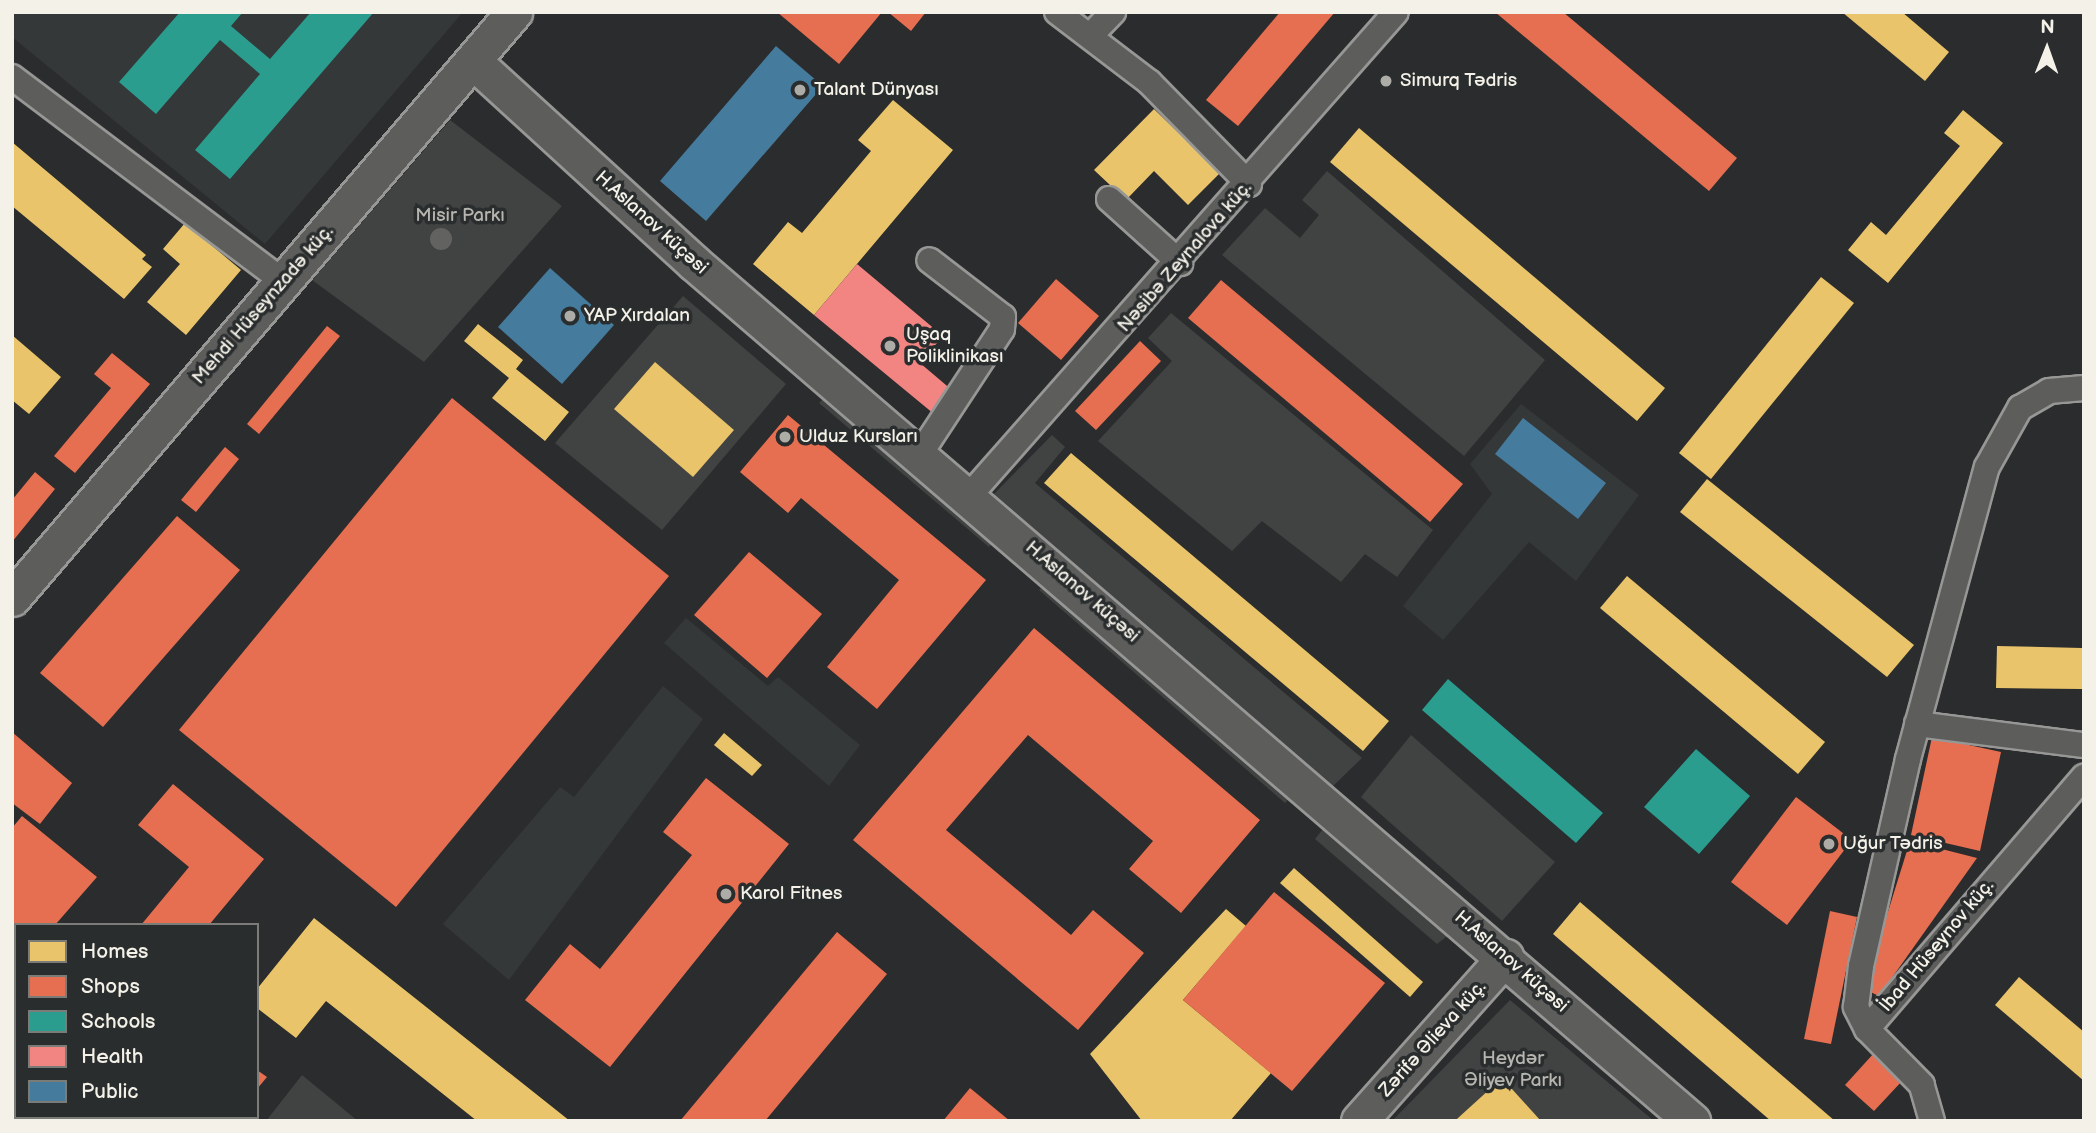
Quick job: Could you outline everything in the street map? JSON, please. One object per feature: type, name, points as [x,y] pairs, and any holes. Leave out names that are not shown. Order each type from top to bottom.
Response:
[{"type":"street","name":"Mehdi Hüseynzadə küç.","points":[[12,598],[514,12]]},
{"type":"street","points":[[1057,12],[1091,35],[1149,82],[1249,184]]},
{"type":"street","points":[[1091,35],[1113,12]]},
{"type":"street","name":"Nəsibə Zeynalova küç.","points":[[969,496],[1180,263],[1396,12]]},
{"type":"street","name":"H.Aslanov küçəsi","points":[[472,61],[693,262],[969,496],[1692,1121]]},
{"type":"street","points":[[12,78],[283,281]]},
{"type":"street","points":[[1109,199],[1180,263]]},
{"type":"street","points":[[920,454],[1002,329],[1003,317],[929,260]]},
{"type":"street","points":[[1867,1029],[1858,1019],[1856,994],[1917,724],[2000,436],[2035,397],[2084,388]]},
{"type":"street","points":[[1917,724],[2084,745]]},
{"type":"street","name":"İbad Hüseynov küç.","points":[[1932,1121],[1922,1085],[1867,1029],[2084,777]]},
{"type":"street","name":"Zərifə Əlieva küç.","points":[[1359,1121],[1505,957]]},
{"type":"shaded area","points":[[12,12],[463,12],[265,244],[12,37]]},
{"type":"shaded area","points":[[437,228],[445,228],[452,235],[452,243],[445,250],[437,250],[430,243],[430,235]]},
{"type":"shaded area","points":[[1521,404],[1639,495],[1576,581],[1529,542],[1443,640],[1403,606],[1492,494],[1470,464]]},
{"type":"shaded area","points":[[686,618],[768,686],[778,677],[860,745],[829,786],[664,643]]},
{"type":"shaded area","points":[[663,686],[703,719],[509,980],[443,924],[560,787],[574,797]]},
{"type":"green space","name":"Misir Parkı","points":[[450,120],[562,206],[424,362],[312,280]]},
{"type":"green space","points":[[1327,171],[1545,360],[1464,456],[1222,255],[1265,208],[1300,238],[1319,215],[1302,200]]},
{"type":"green space","points":[[683,296],[786,384],[662,530],[555,443]]},
{"type":"green space","points":[[1171,313],[1433,530],[1397,577],[1365,554],[1341,582],[1262,521],[1232,551],[1098,441],[1172,361],[1148,338]]},
{"type":"green space","points":[[827,395],[996,538],[989,547],[819,403]]},
{"type":"green space","points":[[1052,435],[1065,447],[1035,483],[1362,758],[1331,788],[994,494]]},
{"type":"green space","points":[[1048,582],[1294,793],[1285,803],[1039,590]]},
{"type":"green space","points":[[1411,735],[1555,862],[1502,921],[1361,797]]},
{"type":"green space","points":[[1326,825],[1450,934],[1437,944],[1315,839]]},
{"type":"green space","name":"Heydər Əliyev Parkı","points":[[1510,1000],[1654,1121],[1392,1121]]},
{"type":"green space","points":[[302,1075],[358,1121],[266,1121]]},
{"type":"building: Homes","points":[[1842,12],[1902,12],[1949,52],[1925,81]]},
{"type":"building: Homes","points":[[893,100],[953,150],[814,315],[753,264],[788,222],[802,233],[871,151],[858,140]]},
{"type":"building: Homes","points":[[1154,109],[1220,173],[1188,205],[1154,171],[1126,200],[1094,170]]},
{"type":"building: Homes","points":[[1963,110],[2003,143],[1888,283],[1848,250],[1871,222],[1886,235],[1960,146],[1944,133]]},
{"type":"building: Homes","points":[[1359,128],[1665,388],[1637,421],[1330,162]]},
{"type":"building: Homes","points":[[12,142],[146,255],[142,259],[152,267],[124,299],[12,206]]},
{"type":"building: Homes","points":[[185,223],[241,270],[186,335],[147,302],[180,264],[163,249]]},
{"type":"building: Homes","points":[[1821,277],[1854,303],[1711,479],[1679,453]]},
{"type":"building: Homes","points":[[478,324],[523,360],[516,369],[569,412],[545,441],[492,398],[509,378],[464,341]]},
{"type":"building: Homes","points":[[12,335],[61,377],[29,414],[12,400]]},
{"type":"building: Homes","points":[[655,362],[734,430],[693,477],[614,409]]},
{"type":"building: Homes","points":[[1071,453],[1389,721],[1363,751],[1044,483]]},
{"type":"building: Homes","points":[[1707,479],[1914,645],[1887,677],[1680,512]]},
{"type":"building: Homes","points":[[1627,576],[1825,742],[1798,774],[1600,608]]},
{"type":"building: Homes","points":[[1997,646],[2082,648],[2082,689],[1996,688]]},
{"type":"building: Homes","points":[[724,733],[762,765],[752,776],[714,745]]},
{"type":"building: Homes","points":[[1294,868],[1423,982],[1410,997],[1280,883]]},
{"type":"building: Homes","points":[[1580,902],[1835,1121],[1771,1121],[1553,934]]},
{"type":"building: Homes","points":[[1226,909],[1246,926],[1183,1000],[1271,1073],[1230,1121],[1142,1121],[1090,1054]]},
{"type":"building: Homes","points":[[314,918],[570,1121],[477,1121],[326,1001],[296,1038],[259,1010],[259,987]]},
{"type":"building: Homes","points":[[2019,977],[2084,1032],[2084,1081],[1995,1005]]},
{"type":"building: Homes","points":[[1502,1078],[1541,1121],[1455,1121],[1458,1118]]},
{"type":"building: Shops","points":[[777,12],[882,12],[839,64]]},
{"type":"building: Shops","points":[[888,12],[926,12],[911,31]]},
{"type":"building: Shops","points":[[1280,12],[1335,12],[1238,126],[1206,100]]},
{"type":"building: Shops","points":[[1495,12],[1563,12],[1737,158],[1709,191]]},
{"type":"building: Shops","points":[[1056,279],[1099,316],[1061,360],[1018,323]]},
{"type":"building: Shops","points":[[1221,280],[1463,484],[1430,522],[1188,318]]},
{"type":"building: Shops","points":[[327,326],[340,336],[259,434],[247,424]]},
{"type":"building: Shops","points":[[1140,341],[1161,361],[1096,430],[1075,411]]},
{"type":"building: Shops","points":[[112,353],[150,384],[75,473],[54,456],[111,388],[94,374]]},
{"type":"building: Shops","points":[[452,398],[669,576],[396,907],[179,730]]},
{"type":"building: Shops","points":[[788,415],[986,580],[877,709],[827,667],[899,580],[801,498],[788,513],[740,472]]},
{"type":"building: Shops","points":[[225,447],[239,459],[196,512],[181,500]]},
{"type":"building: Shops","points":[[35,472],[55,489],[12,542],[12,500]]},
{"type":"building: Shops","points":[[177,516],[240,570],[103,727],[40,673]]},
{"type":"building: Shops","points":[[749,552],[822,614],[767,678],[694,615]]},
{"type":"building: Shops","points":[[1034,628],[1260,820],[1181,913],[1129,869],[1153,841],[1028,735],[946,830],[1071,935],[1093,910],[1144,953],[1078,1030],[853,840]]},
{"type":"building: Shops","points":[[12,732],[72,783],[40,824],[12,803]]},
{"type":"building: Shops","points":[[1932,737],[2001,752],[1980,851],[1911,835]]},
{"type":"building: Shops","points":[[706,778],[789,844],[610,1067],[525,1000],[570,944],[600,969],[692,855],[663,832]]},
{"type":"building: Shops","points":[[173,784],[264,859],[211,923],[143,923],[189,867],[138,825]]},
{"type":"building: Shops","points":[[1796,797],[1852,840],[1787,925],[1731,882]]},
{"type":"building: Shops","points":[[22,816],[97,877],[57,923],[14,923],[12,974],[12,828]]},
{"type":"building: Shops","points":[[1910,841],[1977,858],[1879,996],[1864,989]]},
{"type":"building: Shops","points":[[1274,892],[1385,983],[1292,1091],[1183,1000]]},
{"type":"building: Shops","points":[[1830,911],[1857,917],[1831,1044],[1804,1039]]},
{"type":"building: Shops","points":[[837,932],[887,974],[765,1121],[680,1121]]},
{"type":"building: Shops","points":[[1874,1053],[1903,1080],[1874,1111],[1845,1085]]},
{"type":"building: Shops","points":[[259,1071],[267,1077],[259,1087]]},
{"type":"building: Shops","points":[[970,1088],[1010,1121],[943,1121]]},
{"type":"building: Shops","points":[[12,1093],[14,1119],[46,1121],[12,1121]]},
{"type":"building: Schools","points":[[180,12],[243,12],[231,26],[270,59],[311,12],[374,12],[230,179],[195,150],[260,74],[220,40],[156,114],[119,82]]},
{"type":"building: Schools","points":[[1448,679],[1603,813],[1576,843],[1422,710]]},
{"type":"building: Schools","points":[[1696,749],[1750,796],[1699,854],[1644,807]]},
{"type":"building: Health","points":[[857,264],[943,336],[920,363],[953,391],[934,414],[814,315]]},
{"type":"building: Public","points":[[776,46],[823,86],[706,221],[660,181]]},
{"type":"building: Public","points":[[550,268],[614,325],[562,384],[498,327]]},
{"type":"building: Public","points":[[1523,418],[1606,483],[1578,519],[1495,454]]},
{"type":"place","name":"Simurq Tədris","points":[[1386,81]]},
{"type":"place","name":"Talant Dünyası","points":[[800,90]]},
{"type":"place","name":"YAP Xırdalan","points":[[570,316]]},
{"type":"place","name":"Uşaq Poliklinikası","points":[[890,346]]},
{"type":"place","name":"Ulduz Kursları","points":[[785,437]]},
{"type":"place","name":"Uğur Tədris","points":[[1829,844]]},
{"type":"place","name":"Karol Fitnes","points":[[726,894]]}]
